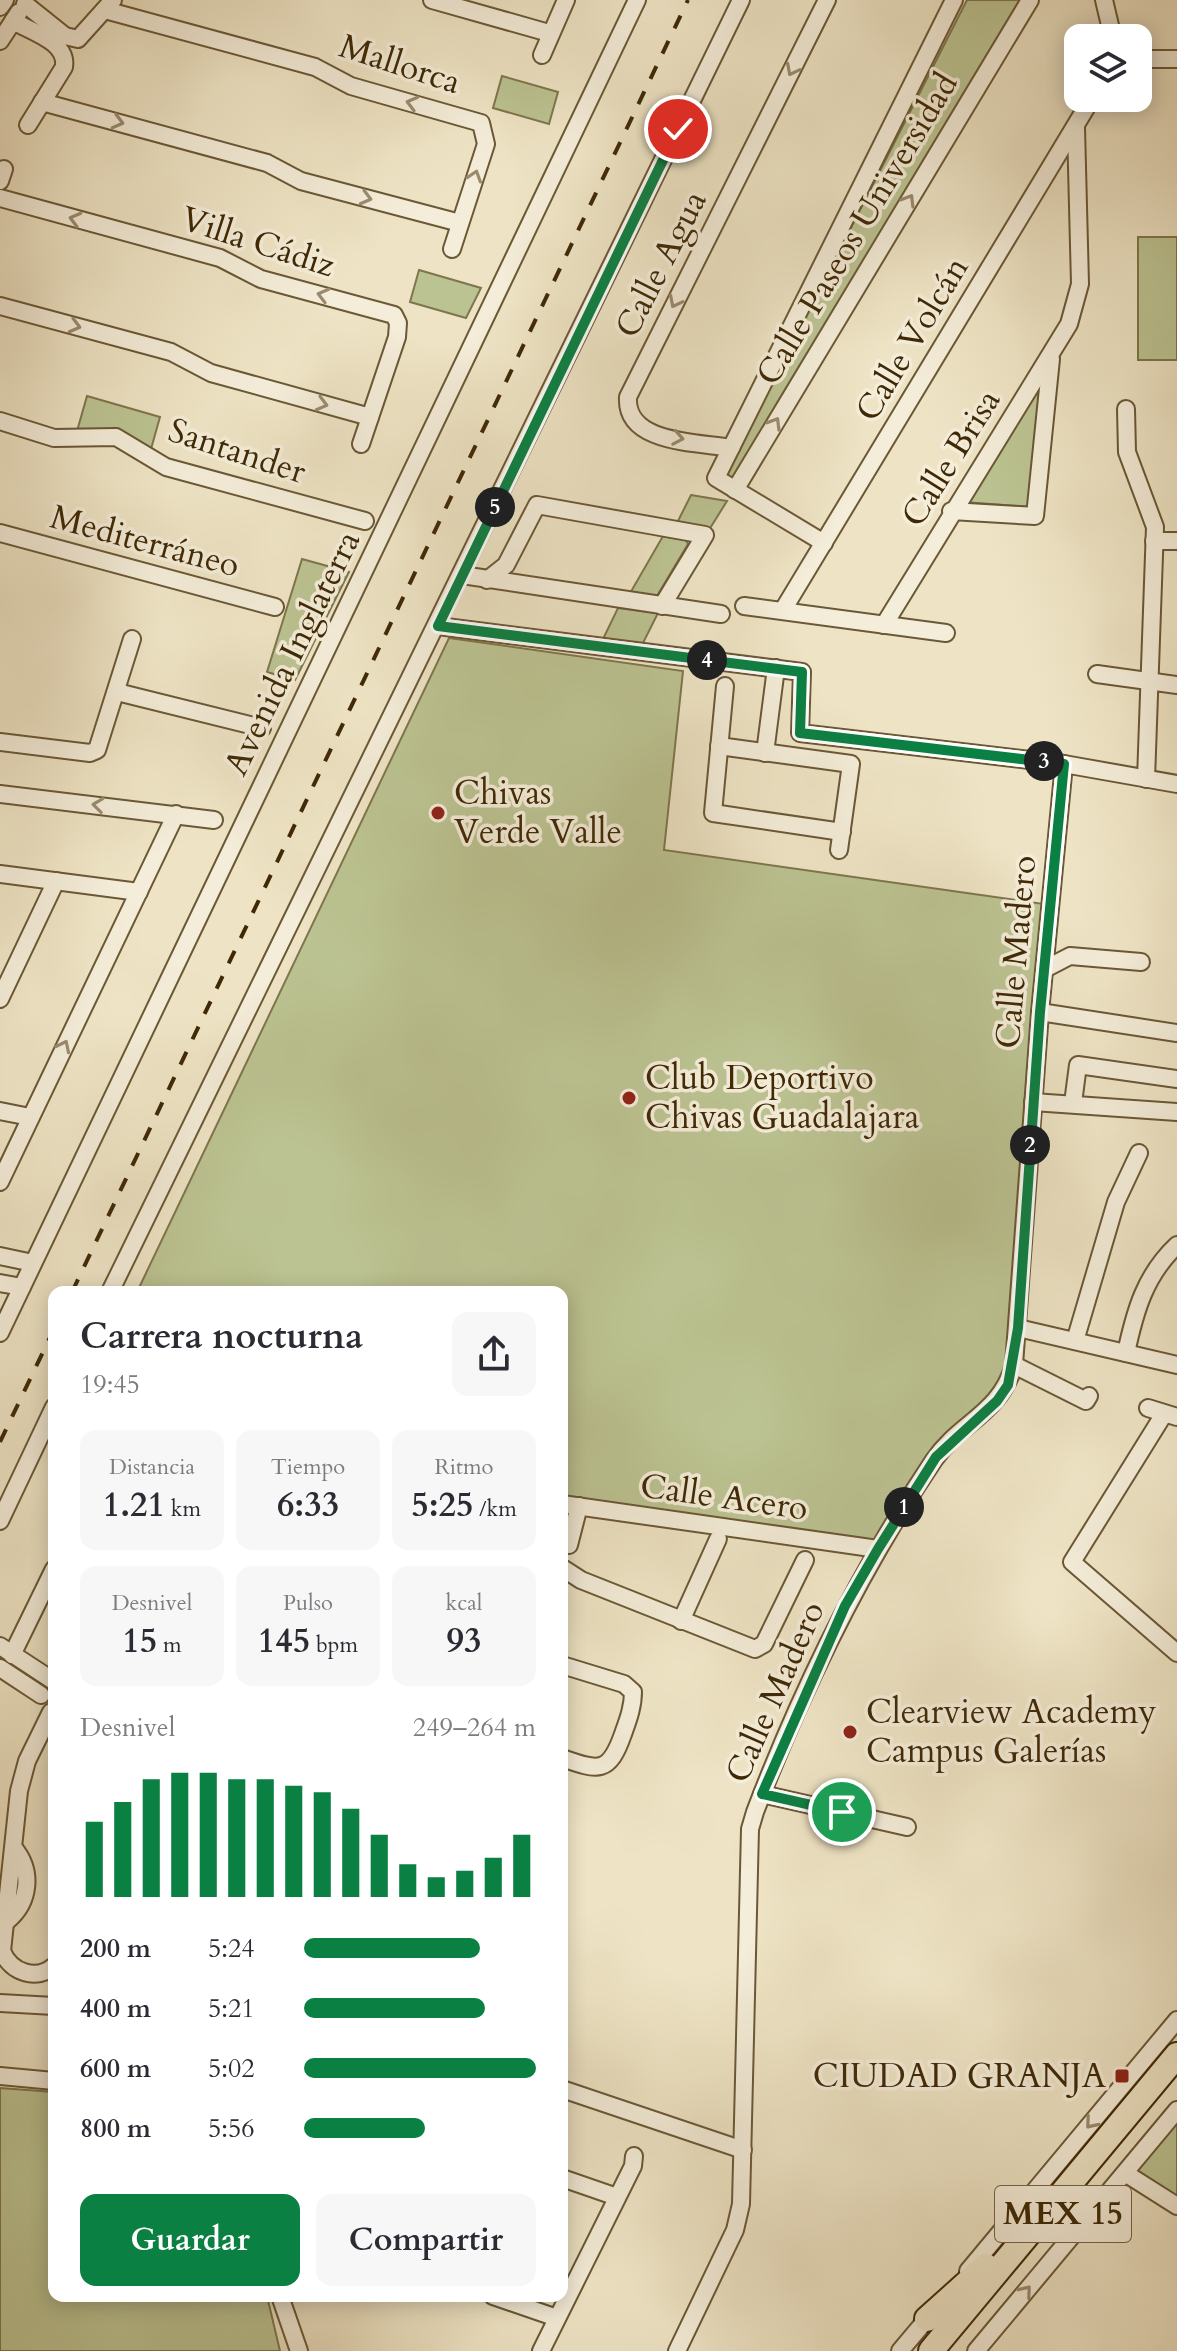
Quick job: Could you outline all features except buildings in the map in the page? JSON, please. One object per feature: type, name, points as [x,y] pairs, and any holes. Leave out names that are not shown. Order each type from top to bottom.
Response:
[{"type":"highway","name":"MEX 15","points":[[931,2351],[1177,2055]]},
{"type":"highway","name":"MEX 15","points":[[951,2351],[1177,2077]]},
{"type":"highway","points":[[927,2319],[1053,2205]]},
{"type":"street","points":[[0,7],[5,0]]},
{"type":"street","points":[[432,0],[549,33]]},
{"type":"street","points":[[542,55],[566,0]]},
{"type":"street","name":"Avenida Inglaterra","points":[[0,1333],[637,0]]},
{"type":"street","points":[[113,1286],[438,626],[741,0]]},
{"type":"street","name":"Calle Agua","points":[[731,448],[642,430],[631,418],[628,397],[827,0]]},
{"type":"street","name":"Calle Paseos Universidad","points":[[954,0],[716,478],[735,490],[1030,0]]},
{"type":"street","points":[[1104,0],[1110,24]]},
{"type":"street","points":[[0,40],[27,2]]},
{"type":"street","name":"Mallorca","points":[[27,2],[74,39],[82,38],[109,5],[315,67],[351,86],[481,123],[486,144],[452,249]]},
{"type":"street","points":[[13,21],[59,47],[65,57],[64,67],[28,125]]},
{"type":"street","points":[[1152,59],[1177,59]]},
{"type":"street","points":[[42,102],[267,163],[301,181],[460,223]]},
{"type":"street","name":"Calle Volcán","points":[[783,610],[1084,112]]},
{"type":"street","name":"Calle Brisa","points":[[884,625],[951,511],[1069,324],[1080,284],[1076,126]]},
{"type":"street","name":"Villa Cádiz","points":[[0,198],[220,258],[261,279],[394,315],[398,323],[397,337],[361,444]]},
{"type":"street","points":[[0,306],[171,352],[211,373],[370,417]]},
{"type":"street","points":[[951,511],[1035,516],[1051,353]]},
{"type":"street","points":[[1126,409],[1127,452],[1155,527],[1146,779]]},
{"type":"street","name":"Santander","points":[[0,421],[54,438],[116,437],[166,467],[365,521]]},
{"type":"street","points":[[735,490],[824,543]]},
{"type":"street","points":[[487,580],[506,565],[537,505],[705,535],[662,606]]},
{"type":"street","name":"Mediterráneo","points":[[0,533],[275,607]]},
{"type":"street","points":[[1154,541],[1177,541]]},
{"type":"street","points":[[462,575],[721,614]]},
{"type":"street","points":[[744,606],[946,633]]},
{"type":"street","points":[[438,626],[802,672],[800,733],[1064,764],[1177,784]]},
{"type":"street","points":[[0,742],[90,753],[97,750],[132,639]]},
{"type":"street","points":[[765,753],[776,668]]},
{"type":"street","points":[[1097,674],[1177,685]]},
{"type":"street","points":[[725,686],[713,813],[842,832]]},
{"type":"street","points":[[117,692],[262,728]]},
{"type":"street","points":[[719,746],[851,764],[839,850]]},
{"type":"street","name":"Calle Madero","points":[[677,2351],[735,2230],[741,2204],[750,1829],[762,1794],[845,1606],[936,1457],[997,1401],[1008,1385],[1014,1365],[1040,1012],[1064,764]]},
{"type":"street","points":[[0,794],[214,820]]},
{"type":"street","points":[[0,1182],[176,814]]},
{"type":"street","points":[[0,874],[139,892]]},
{"type":"street","points":[[0,999],[56,881]]},
{"type":"street","points":[[1045,969],[1070,956],[1141,962]]},
{"type":"street","points":[[1040,1012],[1177,1033]]},
{"type":"street","points":[[1073,1103],[1078,1065],[1177,1079]]},
{"type":"street","points":[[1033,1102],[1177,1112]]},
{"type":"street","points":[[0,1111],[30,1117]]},
{"type":"street","points":[[1075,1341],[1116,1202],[1139,1153]]},
{"type":"street","points":[[1126,1353],[1143,1288],[1161,1260],[1177,1245]]},
{"type":"street","points":[[0,1256],[33,1263]]},
{"type":"street","points":[[0,1283],[22,1287]]},
{"type":"street","points":[[1018,1328],[1177,1365]]},
{"type":"street","points":[[1014,1365],[1086,1401],[1089,1396]]},
{"type":"street","points":[[1148,1408],[1171,1415],[1072,1562],[1177,1653]]},
{"type":"street","points":[[0,1521],[48,1431]]},
{"type":"street","name":"Calle Acero","points":[[570,1505],[878,1549]]},
{"type":"street","points":[[681,1621],[718,1539]]},
{"type":"street","points":[[568,1573],[755,1649],[764,1644],[805,1560]]},
{"type":"street","points":[[3,1664],[48,1580]]},
{"type":"street","points":[[3,1664],[48,1678]]},
{"type":"street","points":[[3,1664],[41,1695],[48,1706]]},
{"type":"street","points":[[568,1667],[624,1684],[633,1692],[633,1706],[614,1760],[602,1767],[586,1767],[568,1760]]},
{"type":"street","points":[[41,1695],[48,1686]]},
{"type":"street","points":[[48,1720],[27,1761],[19,1791],[14,1848],[25,1861],[26,1884],[21,1907],[7,1921],[2,1951],[15,1969],[43,1974],[48,1970]]},
{"type":"street","points":[[762,1794],[907,1827]]},
{"type":"street","points":[[0,2003],[48,2006]]},
{"type":"street","points":[[900,2351],[1177,2020]]},
{"type":"street","points":[[0,2076],[48,2080]]},
{"type":"street","points":[[568,2091],[743,2150]]},
{"type":"street","points":[[976,2351],[1177,2110]]},
{"type":"street","points":[[568,2296],[634,2156]]},
{"type":"street","points":[[1125,2173],[1177,2206]]},
{"type":"street","points":[[568,2180],[617,2197]]},
{"type":"street","points":[[282,2302],[299,2351]]},
{"type":"street","points":[[510,2302],[557,2318]]},
{"type":"street","points":[[541,2351],[565,2302]]},
{"type":"green space","points":[[967,0],[1023,0],[733,482],[724,477]]},
{"type":"green space","points":[[502,76],[558,92],[549,124],[493,108]]},
{"type":"green space","points":[[1138,237],[1177,237],[1177,360],[1138,360]]},
{"type":"green space","points":[[419,270],[481,288],[466,318],[410,302]]},
{"type":"green space","points":[[1034,392],[1040,396],[1030,507],[963,502]]},
{"type":"green space","points":[[87,396],[160,417],[151,449],[118,431],[77,431]]},
{"type":"green space","points":[[691,495],[727,501],[709,530],[676,525]]},
{"type":"green space","points":[[663,536],[686,540],[688,544],[657,596],[629,595]]},
{"type":"green space","points":[[302,559],[349,572],[295,680],[267,672]]},
{"type":"green space","points":[[618,608],[658,613],[642,645],[603,639]]},
{"type":"green space","name":"Club Deportivo Chivas Guadalajara","points":[[449,638],[683,671],[664,850],[1044,904],[1009,1364],[994,1399],[873,1544],[568,1499],[568,1286],[140,1286]]},
{"type":"green space","points":[[0,2088],[48,2092],[48,2302],[268,2302],[280,2351],[0,2351]]},
{"type":"green space","points":[[1177,2117],[1177,2200],[1133,2171]]},
{"type":"railway","points":[[75,1286],[688,0]]},
{"type":"railway","points":[[0,1442],[48,1342]]},
{"type":"place","name":"Chivas Verde Valle","points":[[438,813]]},
{"type":"place","name":"Club Deportivo Chivas Guadalajara","points":[[629,1098]]},
{"type":"place","name":"Clearview Academy Campus Galerías","points":[[850,1732]]},
{"type":"place","name":"CIUDAD GRANJA","points":[[1122,2076]]},
{"type":"route","points":[[678,129],[438,626],[802,672],[800,733],[1064,764],[1040,1012],[1014,1365],[1008,1385],[997,1401],[936,1457],[878,1549],[845,1606],[762,1794],[842,1812]]}]
